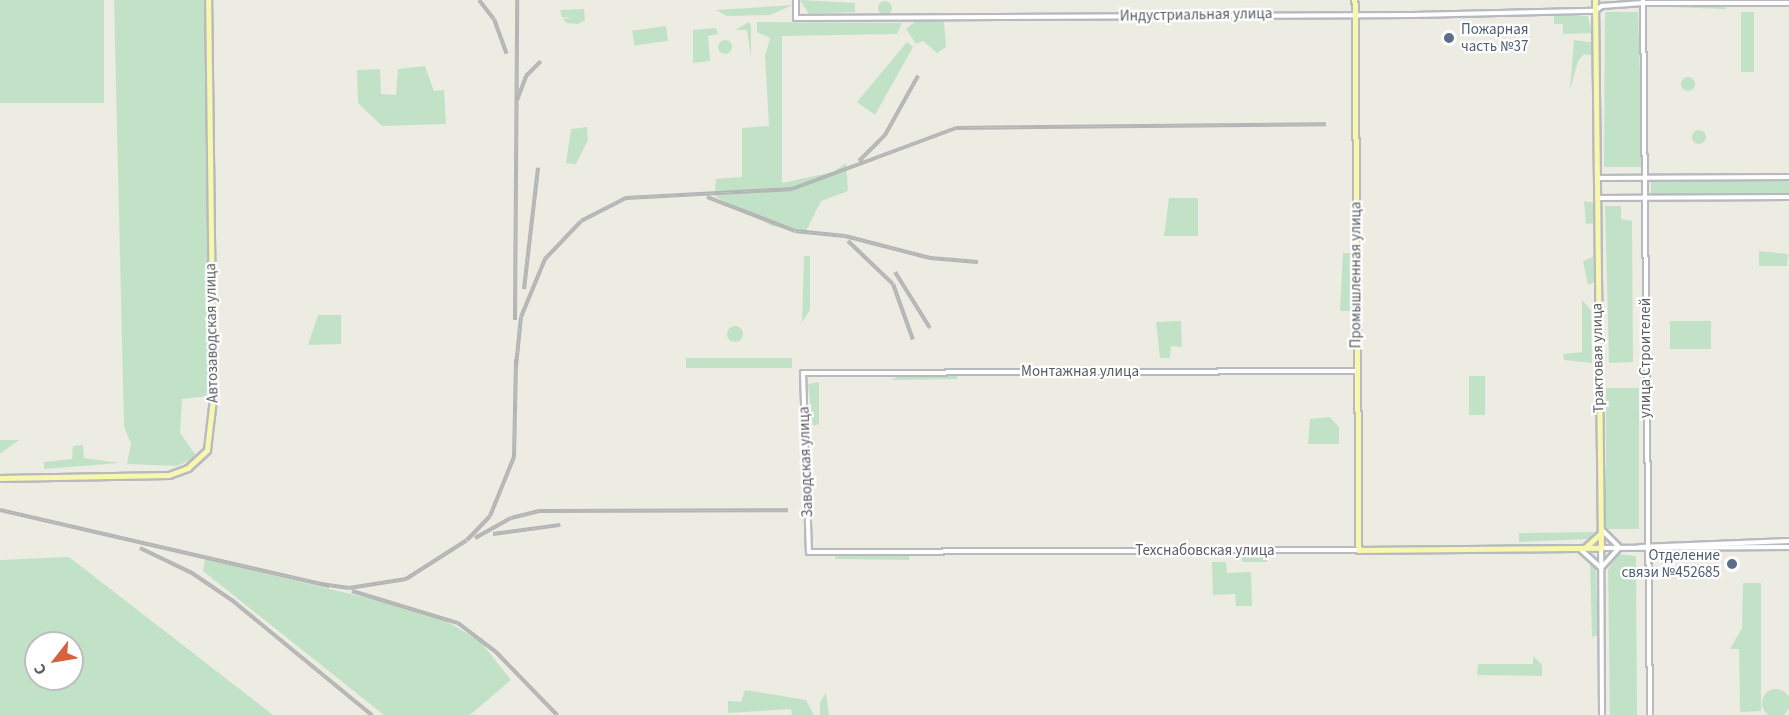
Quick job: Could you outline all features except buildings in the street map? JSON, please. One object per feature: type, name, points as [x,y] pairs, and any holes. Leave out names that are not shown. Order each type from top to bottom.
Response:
[{"type":"main road","name":"Автозаводская улица","points":[[0,478],[169,475],[188,468],[207,450],[213,399],[208,0]]},
{"type":"main road","name":"Индустриальная улица","points":[[796,0],[796,18],[1595,11],[1602,6],[1643,2],[1789,3]]},
{"type":"main road","name":"Промышленная улица","points":[[1355,0],[1359,550]]},
{"type":"main road","name":"Трактовая улица","points":[[1595,0],[1602,715]]},
{"type":"main road","name":"улица Строителей","points":[[1643,2],[1650,715]]},
{"type":"main road","points":[[1597,178],[1789,177]]},
{"type":"main road","points":[[1597,198],[1789,197]]},
{"type":"main road","name":"Монтажная улица","points":[[803,373],[1357,371]]},
{"type":"main road","name":"Заводская улица","points":[[803,373],[809,552]]},
{"type":"main road","points":[[1601,528],[1619,548],[1601,568],[1580,549],[1595,542],[1601,528]]},
{"type":"main road","points":[[1649,547],[1789,541]]},
{"type":"main road","points":[[1600,548],[1789,547]]},
{"type":"main road","name":"Техснабовская улица","points":[[809,552],[1600,548]]},
{"type":"green space","points":[[0,0],[104,0],[104,103],[0,103]]},
{"type":"green space","points":[[114,0],[206,0],[209,396],[182,399],[180,433],[197,457],[177,466],[127,464],[131,444],[124,426]]},
{"type":"green space","points":[[800,0],[855,3],[855,12],[809,14]]},
{"type":"green space","points":[[882,1],[888,1],[892,8],[888,15],[882,15],[878,11],[878,5]]},
{"type":"green space","points":[[1669,4],[1722,4],[1726,9],[1669,7]]},
{"type":"green space","points":[[793,5],[770,15],[727,16],[716,10]]},
{"type":"green space","points":[[584,9],[585,20],[578,24],[566,23],[563,19],[571,18],[562,17],[560,10]]},
{"type":"green space","points":[[1605,12],[1638,12],[1643,167],[1604,167]]},
{"type":"green space","points":[[1741,12],[1754,12],[1754,72],[1741,72]]},
{"type":"green space","points":[[1554,16],[1588,16],[1592,33],[1563,34],[1563,24],[1554,24]]},
{"type":"green space","points":[[938,19],[944,22],[946,47],[937,53],[923,41],[916,44],[906,29],[917,20]]},
{"type":"green space","points":[[749,22],[751,25],[751,58],[747,30],[735,30]]},
{"type":"green space","points":[[757,22],[902,23],[897,34],[782,36],[782,183],[833,172],[846,163],[848,191],[821,201],[806,231],[772,226],[714,196],[734,192],[715,192],[716,179],[742,177],[742,128],[769,126],[765,56],[770,38],[757,32]]},
{"type":"green space","points":[[666,26],[668,41],[634,46],[632,31]]},
{"type":"green space","points":[[716,28],[718,34],[708,36],[710,61],[693,63],[693,30]]},
{"type":"green space","points":[[725,40],[730,42],[732,47],[730,52],[725,54],[720,52],[718,47],[720,42]]},
{"type":"green space","points":[[1574,40],[1597,43],[1597,56],[1584,54],[1578,61],[1570,90]]},
{"type":"green space","points":[[907,42],[913,47],[875,115],[857,102]]},
{"type":"green space","points":[[425,66],[434,91],[444,90],[446,124],[382,126],[358,103],[357,70],[380,69],[381,94],[396,95],[398,69]]},
{"type":"green space","points":[[1688,77],[1693,79],[1695,84],[1693,89],[1688,91],[1683,89],[1681,84],[1683,79]]},
{"type":"green space","points":[[587,127],[588,140],[576,164],[566,163],[571,129]]},
{"type":"green space","points":[[1696,130],[1702,130],[1706,137],[1702,144],[1696,144],[1692,140],[1692,134]]},
{"type":"green space","points":[[1651,181],[1789,181],[1789,194],[1651,194]]},
{"type":"green space","points":[[1169,198],[1198,198],[1198,236],[1164,236]]},
{"type":"green space","points":[[1584,201],[1595,203],[1595,223],[1586,224]]},
{"type":"green space","points":[[1605,206],[1621,206],[1621,219],[1632,221],[1633,362],[1609,363]]},
{"type":"green space","points":[[1759,251],[1788,254],[1787,266],[1759,266]]},
{"type":"green space","points":[[1343,253],[1352,253],[1353,311],[1340,311]]},
{"type":"green space","points":[[804,256],[810,256],[810,310],[802,322]]},
{"type":"green space","points":[[1593,257],[1595,282],[1588,285],[1583,261]]},
{"type":"green space","points":[[1582,300],[1591,310],[1592,363],[1564,360],[1563,354],[1582,352]]},
{"type":"green space","points":[[318,315],[341,315],[341,344],[308,345]]},
{"type":"green space","points":[[1181,321],[1182,347],[1171,346],[1170,358],[1160,358],[1156,322]]},
{"type":"green space","points":[[1670,321],[1711,321],[1711,349],[1670,349]]},
{"type":"green space","points":[[732,326],[738,326],[743,334],[741,340],[732,342],[727,337],[727,331]]},
{"type":"green space","points":[[686,358],[792,358],[792,368],[686,368]]},
{"type":"green space","points":[[899,376],[957,376],[957,379],[891,380]]},
{"type":"green space","points":[[1469,376],[1485,376],[1485,415],[1469,415]]},
{"type":"green space","points":[[819,382],[819,424],[813,426],[808,384]]},
{"type":"green space","points":[[1606,388],[1639,388],[1639,529],[1606,529]]},
{"type":"green space","points":[[1330,417],[1339,427],[1339,444],[1308,444],[1310,419]]},
{"type":"green space","points":[[0,440],[19,440],[0,454]]},
{"type":"green space","points":[[83,445],[84,458],[119,463],[44,469],[44,462],[72,459],[73,446]]},
{"type":"green space","points":[[1594,532],[1590,539],[1519,542],[1519,533]]},
{"type":"green space","points":[[1242,552],[1267,552],[1267,562],[1242,562]]},
{"type":"green space","points":[[910,554],[909,560],[835,559],[836,555]]},
{"type":"green space","points":[[1617,554],[1636,556],[1637,715],[1610,715],[1608,570]]},
{"type":"green space","points":[[69,557],[273,715],[0,715],[0,560]]},
{"type":"green space","points":[[205,559],[434,614],[480,641],[511,680],[470,715],[384,715],[203,571]]},
{"type":"green space","points":[[1590,560],[1596,568],[1598,635],[1592,637]]},
{"type":"green space","points":[[1212,562],[1226,562],[1227,573],[1251,572],[1252,606],[1236,606],[1235,594],[1213,595]]},
{"type":"green space","points":[[1743,583],[1761,583],[1761,711],[1740,712],[1739,649],[1730,649],[1742,628]]},
{"type":"green space","points":[[1533,656],[1542,665],[1542,676],[1477,675],[1478,664],[1533,664]]},
{"type":"green space","points":[[1776,689],[1786,693],[1790,703],[1786,713],[1776,717],[1766,713],[1762,703],[1766,693]]},
{"type":"green space","points":[[745,690],[806,700],[814,715],[792,715],[791,709],[728,713],[728,701],[741,702]]},
{"type":"green space","points":[[826,693],[829,715],[820,715],[820,702]]},
{"type":"railway","points":[[479,0],[494,19],[507,54]]},
{"type":"railway","points":[[515,320],[517,0]]},
{"type":"railway","points":[[517,100],[526,76],[541,61]]},
{"type":"railway","points":[[859,161],[885,135],[918,76]]},
{"type":"railway","points":[[516,366],[521,317],[545,259],[581,221],[626,198],[792,189],[956,128],[1326,124]]},
{"type":"railway","points":[[524,289],[538,168]]},
{"type":"railway","points":[[707,197],[795,231],[845,236],[930,258],[978,262]]},
{"type":"railway","points":[[848,241],[893,284],[913,340]]},
{"type":"railway","points":[[895,272],[930,328]]},
{"type":"railway","points":[[321,584],[349,588],[406,579],[467,540],[490,516],[514,457],[516,359]]},
{"type":"railway","points":[[0,510],[329,586]]},
{"type":"railway","points":[[475,538],[511,518],[540,511],[788,510]]},
{"type":"railway","points":[[493,534],[560,525]]},
{"type":"railway","points":[[140,548],[192,573],[233,601],[372,715]]},
{"type":"railway","points":[[352,591],[458,623],[496,652],[557,715]]},
{"type":"place","name":"Пожарная часть №37","points":[[1449,38]]},
{"type":"place","name":"Отделение связи №452685","points":[[1732,564]]}]
